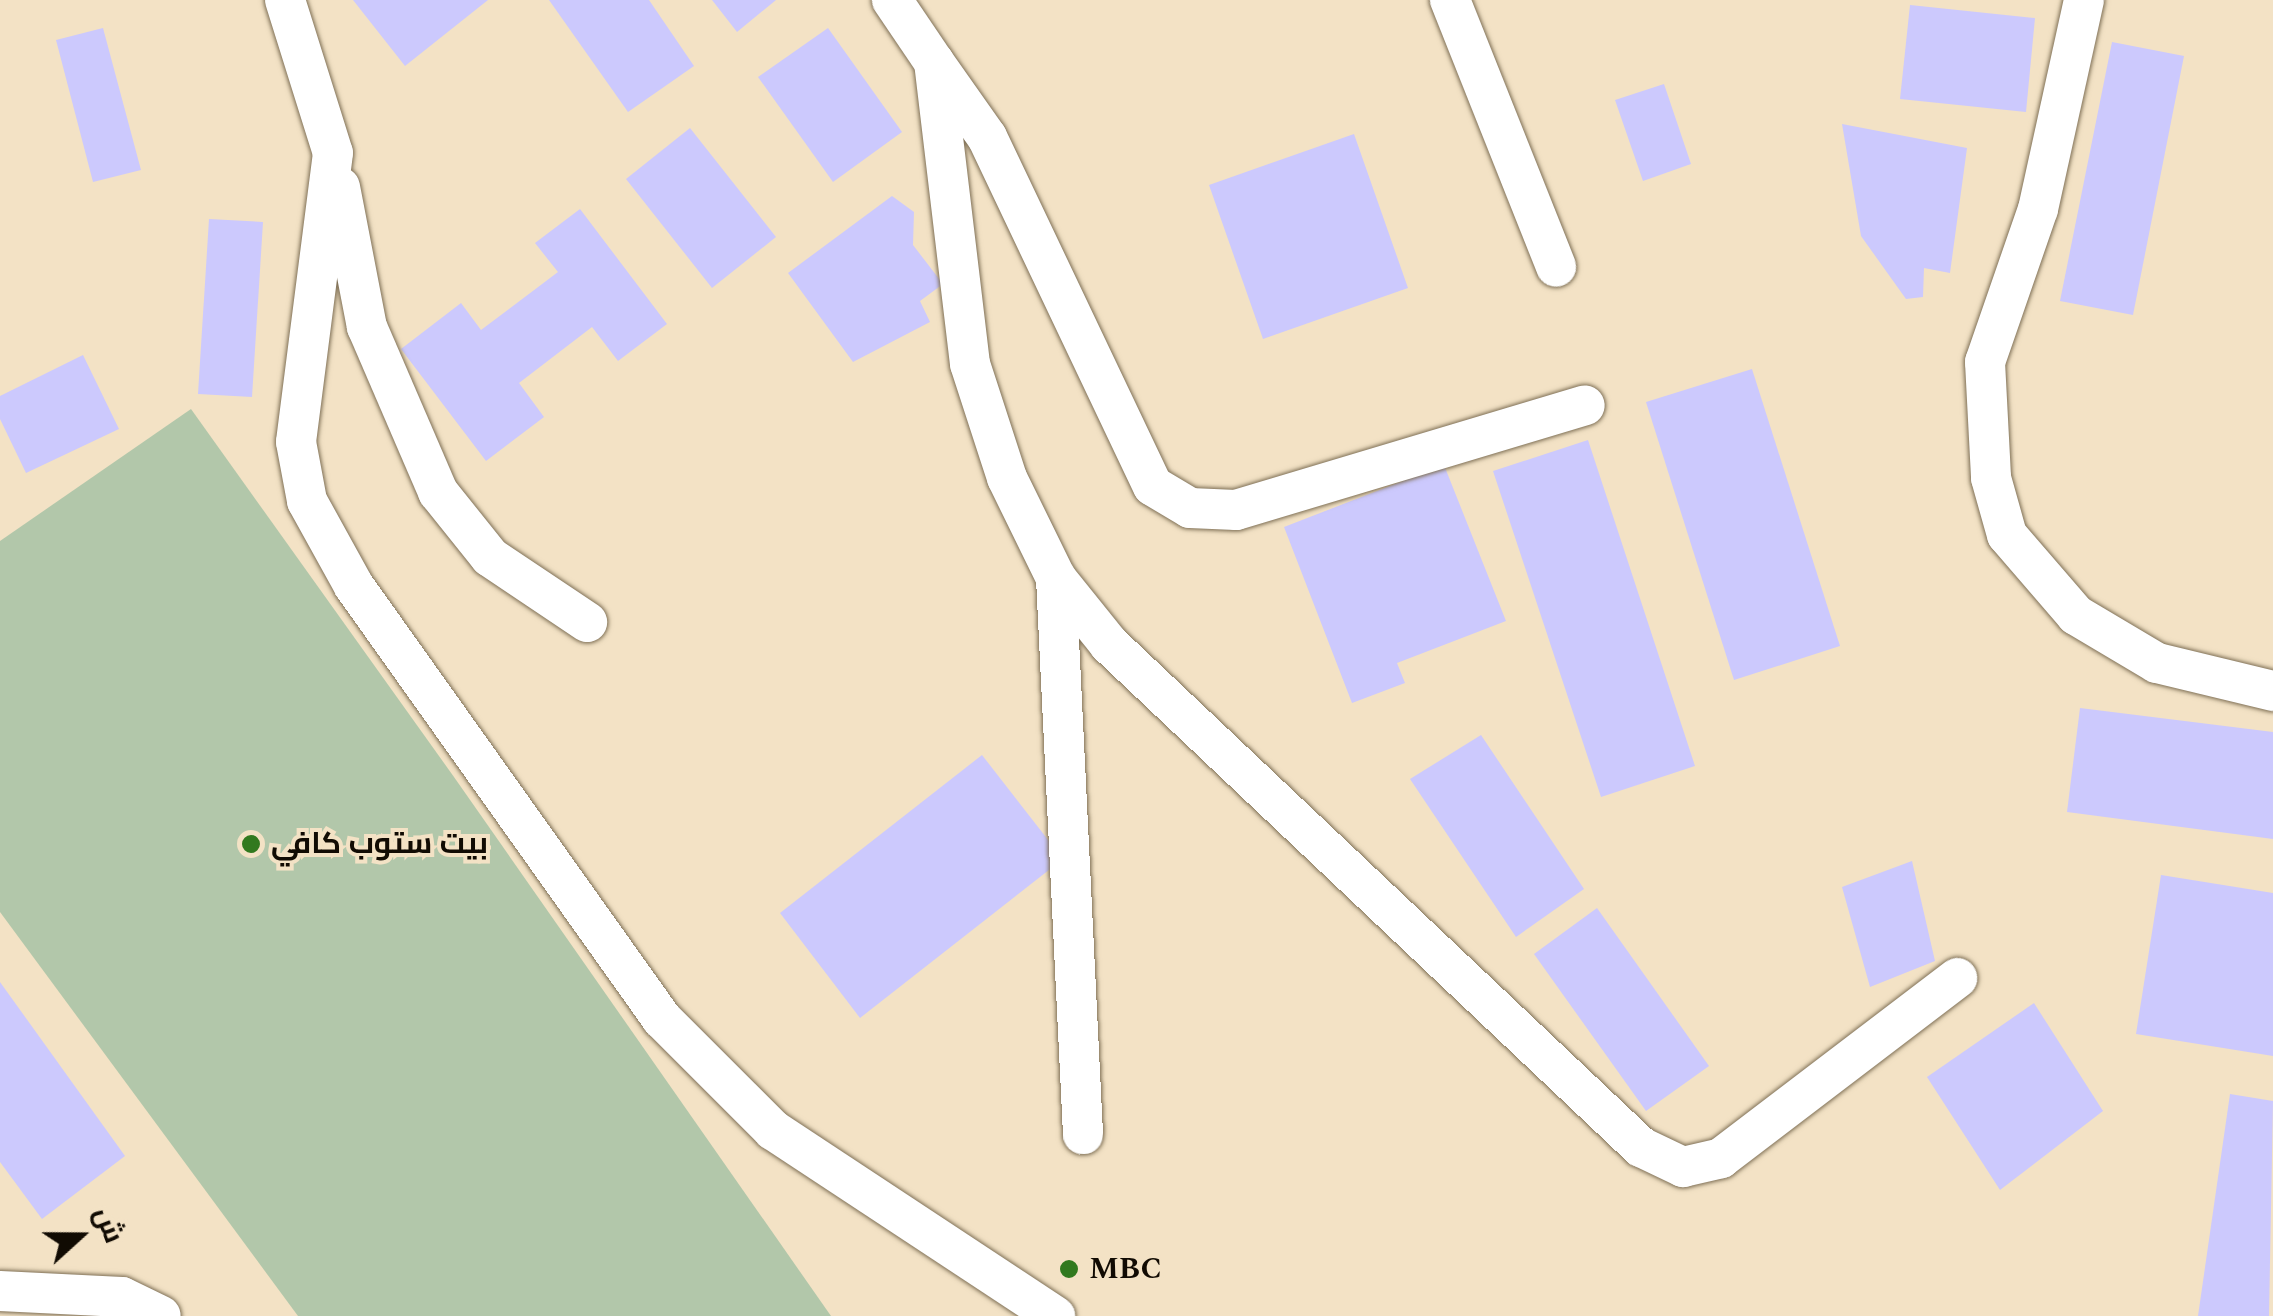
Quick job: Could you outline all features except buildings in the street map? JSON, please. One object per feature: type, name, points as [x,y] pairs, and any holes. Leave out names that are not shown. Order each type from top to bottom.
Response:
[{"type":"street","points":[[285,0],[333,153],[367,327],[438,492],[490,558],[587,622]]},
{"type":"street","points":[[892,0],[987,137],[1153,486],[1190,508],[1236,510],[1584,405]]},
{"type":"street","points":[[1450,0],[1556,267]]},
{"type":"street","points":[[2084,0],[2038,208],[1985,362],[1991,478],[2008,535],[2076,615],[2156,663],[2273,692]]},
{"type":"street","points":[[934,62],[970,364],[1007,478],[1056,578],[1108,644],[1641,1147],[1683,1167],[1722,1158],[1957,978]]},
{"type":"street","points":[[333,153],[296,442],[307,501],[354,586],[662,1019],[773,1130],[1054,1316]]},
{"type":"street","points":[[1056,578],[1083,1134]]},
{"type":"street","points":[[0,1291],[122,1297],[162,1316]]},
{"type":"green space","name":"بيت ستوب كافي","points":[[191,409],[831,1316],[298,1316],[0,912],[0,541]]},
{"type":"place","name":"بيت ستوب كافي","points":[[251,844]]},
{"type":"place","name":"MBC","points":[[1069,1269]]}]
